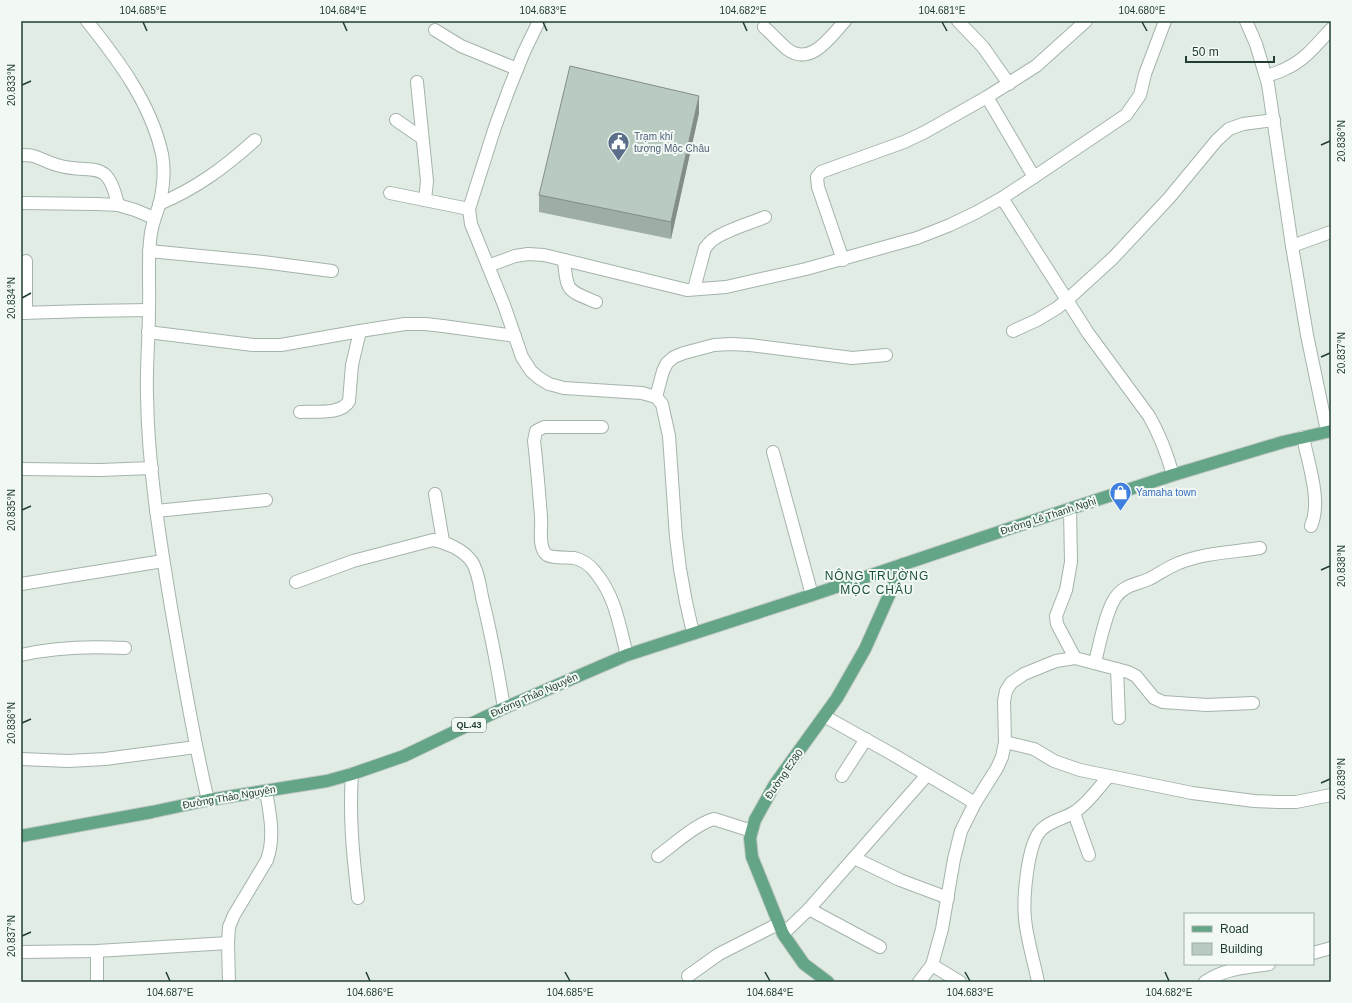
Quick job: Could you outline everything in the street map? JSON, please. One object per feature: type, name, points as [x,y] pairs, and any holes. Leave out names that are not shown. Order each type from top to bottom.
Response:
[{"type":"main road","name":"Đường Lê Thanh Nghị","points":[[903,564],[1173,475],[1303,437],[1329,431]]},
{"type":"main road","name":"Đường Thảo Nguyên","points":[[21,836],[208,800],[327,781],[352,774],[404,756],[504,708],[627,655],[903,564]]},
{"type":"main road","name":"Đường E280","points":[[828,982],[804,964],[780,929],[752,858],[750,838],[755,820],[775,784],[837,698],[866,650],[903,564]]},
{"type":"street","points":[[87,21],[126,75],[149,113],[163,156],[164,172],[160,204],[154,218],[149,251],[148,430],[156,511],[163,561],[196,747],[208,800]]},
{"type":"street","points":[[539,21],[517,69],[500,114],[469,209],[471,224],[522,357],[531,371],[549,384],[564,388],[642,393],[656,397],[662,404],[669,436],[676,537],[686,602],[693,633]]},
{"type":"street","points":[[958,21],[983,47],[1009,84]]},
{"type":"street","points":[[843,260],[818,187],[817,177],[821,172],[904,142],[925,132],[1009,84],[1036,66],[1086,21]]},
{"type":"street","points":[[488,266],[515,256],[528,254],[544,255],[665,285],[694,290],[726,287],[761,280],[843,260],[917,238],[950,225],[1002,198],[1126,115],[1140,94],[1145,74],[1165,21]]},
{"type":"street","points":[[1246,21],[1256,44],[1266,76],[1307,335],[1329,431]]},
{"type":"street","points":[[764,27],[787,48],[794,53],[803,55],[809,54],[821,47],[842,22]]},
{"type":"street","points":[[1266,76],[1287,68],[1300,60],[1314,48],[1331,29]]},
{"type":"street","points":[[434,30],[461,46],[517,69]]},
{"type":"street","points":[[417,82],[427,181],[426,200]]},
{"type":"street","points":[[988,96],[1034,177]]},
{"type":"street","points":[[396,120],[422,138]]},
{"type":"street","points":[[1013,331],[1043,316],[1067,300],[1113,258],[1169,198],[1217,140],[1229,130],[1243,124],[1274,120]]},
{"type":"street","points":[[160,204],[181,195],[215,174],[255,140]]},
{"type":"street","points":[[21,155],[33,156],[57,165],[72,168],[94,169],[104,173],[114,188],[118,205]]},
{"type":"street","points":[[390,193],[469,209]]},
{"type":"street","points":[[1002,198],[1088,333],[1122,378],[1154,425],[1164,445],[1173,475]]},
{"type":"street","points":[[21,203],[118,205],[154,218]]},
{"type":"street","points":[[694,290],[705,248],[709,243],[723,234],[765,217]]},
{"type":"street","points":[[1292,246],[1331,232]]},
{"type":"street","points":[[149,251],[332,270]]},
{"type":"street","points":[[564,260],[568,287],[578,294],[596,302]]},
{"type":"street","points":[[26,262],[23,313],[149,310]]},
{"type":"street","points":[[148,332],[253,345],[281,345],[405,324],[425,324],[515,336]]},
{"type":"street","points":[[300,412],[334,411],[343,409],[347,406],[349,401],[352,365],[360,331]]},
{"type":"street","points":[[656,397],[663,371],[674,357],[714,345],[750,345],[852,358],[886,355]]},
{"type":"street","points":[[602,427],[544,427],[536,430],[534,441],[542,544],[544,552],[548,556],[574,558],[584,561],[601,579],[608,589],[614,603],[627,655]]},
{"type":"street","points":[[1303,437],[1316,499],[1316,510],[1311,526]]},
{"type":"street","points":[[773,452],[812,595]]},
{"type":"street","points":[[21,469],[100,470],[152,468]]},
{"type":"street","points":[[435,494],[443,541]]},
{"type":"street","points":[[156,511],[266,500]]},
{"type":"street","points":[[1070,509],[1071,562],[1066,590],[1056,616],[1057,624],[1074,658]]},
{"type":"street","points":[[296,582],[353,561],[433,540],[443,541],[460,551],[472,562],[477,575],[491,632],[504,708]]},
{"type":"street","points":[[1095,662],[1110,608],[1115,598],[1130,584],[1149,579],[1177,563],[1194,558],[1260,548]]},
{"type":"street","points":[[21,584],[163,561]]},
{"type":"street","points":[[21,655],[42,650],[80,646],[125,648]]},
{"type":"street","points":[[919,982],[932,964],[942,929],[954,859],[961,831],[975,803],[997,768],[1002,757],[1005,742],[1004,701],[1006,691],[1011,683],[1024,674],[1056,660],[1074,658],[1095,662],[1136,676],[1154,698],[1163,702],[1208,705],[1253,703]]},
{"type":"street","points":[[1117,669],[1119,718]]},
{"type":"street","points":[[824,716],[975,803]]},
{"type":"street","points":[[842,776],[866,739]]},
{"type":"street","points":[[1005,742],[1034,749],[1067,766],[1192,793],[1254,801],[1296,802],[1331,795]]},
{"type":"street","points":[[21,760],[68,761],[196,747]]},
{"type":"street","points":[[352,774],[350,800],[351,828],[358,898]]},
{"type":"street","points":[[688,976],[719,954],[780,929],[809,909],[927,775]]},
{"type":"street","points":[[1038,982],[1025,920],[1028,865],[1035,841],[1040,831],[1053,821],[1074,813],[1082,806],[1109,776]]},
{"type":"street","points":[[229,982],[229,927],[234,915],[267,860],[270,852],[271,824],[266,791]]},
{"type":"street","points":[[1074,813],[1089,855]]},
{"type":"street","points":[[658,856],[698,827],[714,819],[752,831]]},
{"type":"street","points":[[854,858],[900,880],[948,898]]},
{"type":"street","points":[[809,909],[880,947]]},
{"type":"street","points":[[21,952],[97,951],[228,943]]},
{"type":"street","points":[[1314,953],[1331,948]]},
{"type":"street","points":[[97,951],[97,982]]},
{"type":"street","points":[[932,964],[960,982]]},
{"type":"street","points":[[1205,982],[1220,973],[1262,965]]},
{"type":"building","name":"Trạm khí tượng Mộc Châu","points":[[570,66],[699,96],[671,222],[539,195]]},
{"type":"place","name":"Trạm khí tượng Mộc Châu","points":[[619,162]]},
{"type":"place","name":"Yamaha town","points":[[1121,512]]},
{"type":"district","name":"NÔNG TRƯỜNG MỘC CHÂU","points":[[877,583]]}]
